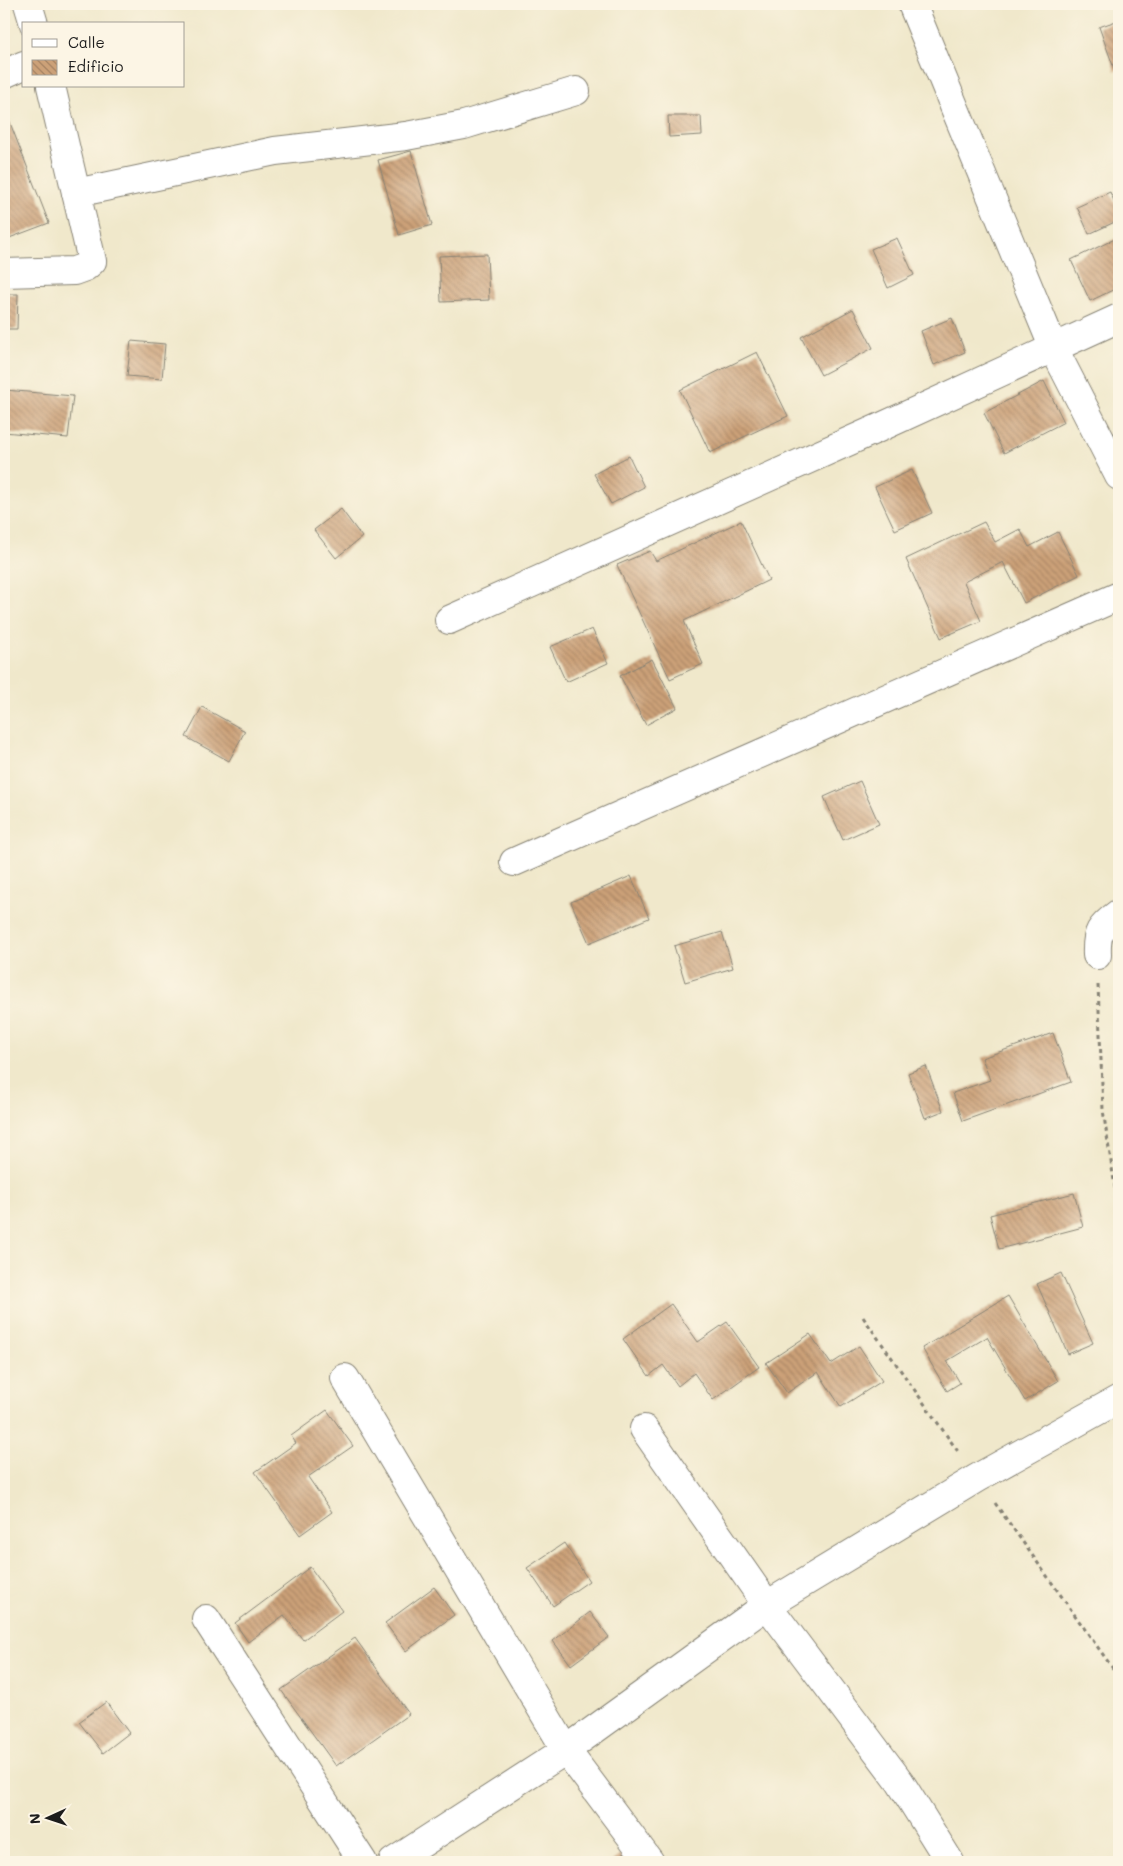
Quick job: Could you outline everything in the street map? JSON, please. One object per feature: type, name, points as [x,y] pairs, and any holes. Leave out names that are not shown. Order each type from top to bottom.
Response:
[{"type":"street","points":[[28,4],[33,22]]},
{"type":"street","points":[[912,4],[1054,349],[1119,476]]},
{"type":"street","points":[[4,74],[22,66]]},
{"type":"street","points":[[4,273],[74,271],[85,267],[92,261],[51,88]]},
{"type":"street","points":[[76,193],[275,151],[406,136],[464,125],[576,91]]},
{"type":"street","points":[[449,620],[1054,349],[1119,318]]},
{"type":"street","points":[[514,862],[1119,596]]},
{"type":"street","points":[[1097,955],[1096,941],[1101,927],[1119,913]]},
{"type":"street","points":[[345,1378],[566,1750],[650,1862]]},
{"type":"street","points":[[393,1862],[566,1750],[767,1605],[977,1478],[1119,1399]]},
{"type":"street","points":[[644,1429],[767,1605],[900,1782],[950,1862]]},
{"type":"street","points":[[206,1619],[363,1862]]},
{"type":"path","points":[[1097,955],[1103,1110],[1119,1213]]},
{"type":"building","points":[[1119,20],[1119,69],[1115,71],[1099,27]]},
{"type":"building","points":[[4,111],[49,223],[4,240]]},
{"type":"building","points":[[668,116],[701,116],[702,135],[669,137]]},
{"type":"building","points":[[411,151],[432,225],[399,235],[378,160]]},
{"type":"building","points":[[1110,192],[1119,212],[1119,220],[1089,234],[1077,207]]},
{"type":"building","points":[[1119,237],[1119,287],[1090,301],[1071,260]]},
{"type":"building","points":[[897,238],[914,275],[888,288],[871,249]]},
{"type":"building","points":[[487,254],[489,300],[441,302],[439,256]]},
{"type":"building","points":[[4,294],[18,294],[17,329],[4,329]]},
{"type":"building","points":[[853,309],[873,348],[821,375],[801,337]]},
{"type":"building","points":[[952,318],[965,352],[934,365],[921,331]]},
{"type":"building","points":[[131,341],[165,344],[162,379],[127,376]]},
{"type":"building","points":[[757,352],[788,416],[710,453],[680,390]]},
{"type":"building","points":[[1044,381],[1064,422],[1004,453],[984,413]]},
{"type":"building","points":[[5,390],[73,396],[68,438],[4,432]]},
{"type":"building","points":[[629,456],[644,487],[611,504],[594,474]]},
{"type":"building","points":[[912,470],[932,513],[895,530],[875,487]]},
{"type":"building","points":[[341,509],[362,537],[336,558],[314,530]]},
{"type":"building","points":[[741,521],[769,580],[684,621],[703,664],[670,679],[617,565],[650,551],[656,561]]},
{"type":"building","points":[[984,522],[995,542],[1020,529],[1029,547],[1058,532],[1079,575],[1024,603],[1003,562],[964,582],[981,621],[941,638],[906,559]]},
{"type":"building","points":[[592,629],[608,663],[566,682],[550,647]]},
{"type":"building","points":[[652,659],[677,708],[646,725],[620,676]]},
{"type":"building","points":[[202,707],[245,731],[229,761],[186,737]]},
{"type":"building","points":[[860,781],[879,824],[843,840],[824,797]]},
{"type":"building","points":[[631,876],[649,918],[589,943],[571,902]]},
{"type":"building","points":[[722,932],[733,968],[685,982],[674,946]]},
{"type":"building","points":[[1053,1033],[1071,1082],[963,1121],[953,1093],[990,1080],[982,1058]]},
{"type":"building","points":[[926,1066],[943,1111],[925,1118],[908,1073]]},
{"type":"building","points":[[1074,1193],[1083,1227],[999,1249],[990,1215]]},
{"type":"building","points":[[1061,1273],[1093,1343],[1068,1354],[1037,1284]]},
{"type":"building","points":[[1008,1296],[1058,1381],[1025,1401],[987,1337],[947,1361],[960,1383],[947,1391],[922,1348]]},
{"type":"building","points":[[671,1304],[698,1342],[727,1322],[759,1367],[713,1400],[694,1373],[678,1386],[663,1365],[649,1376],[623,1339]]},
{"type":"building","points":[[810,1334],[831,1364],[859,1346],[882,1381],[841,1407],[818,1372],[787,1393],[766,1363]]},
{"type":"building","points":[[327,1410],[353,1446],[308,1477],[332,1512],[300,1535],[255,1472],[296,1443],[291,1436]]},
{"type":"building","points":[[564,1543],[589,1581],[553,1606],[527,1568]]},
{"type":"building","points":[[310,1567],[342,1611],[303,1640],[284,1615],[248,1642],[235,1623]]},
{"type":"building","points":[[434,1587],[454,1615],[406,1651],[385,1623]]},
{"type":"building","points":[[590,1612],[609,1637],[571,1665],[553,1641]]},
{"type":"building","points":[[355,1638],[409,1714],[336,1766],[281,1690]]},
{"type":"building","points":[[106,1702],[129,1733],[103,1753],[79,1722]]},
{"type":"building","points":[[625,1852],[632,1862],[612,1862]]}]
